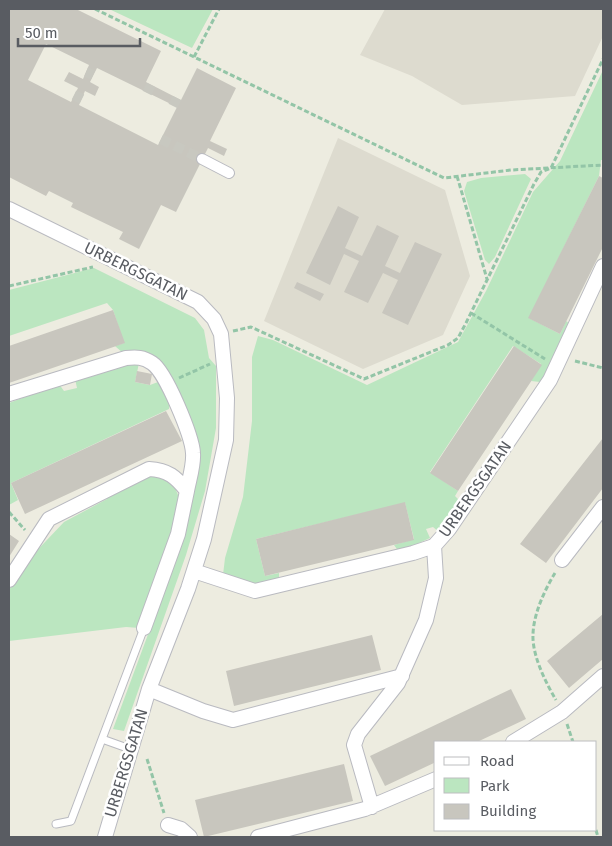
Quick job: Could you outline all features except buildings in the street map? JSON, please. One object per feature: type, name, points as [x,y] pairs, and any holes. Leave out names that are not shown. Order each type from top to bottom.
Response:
[{"type":"street","points":[[202,159],[229,173]]},
{"type":"street","name":"URBERGSGATAN","points":[[9,209],[175,289],[198,302],[214,318],[223,348],[227,398],[226,440],[204,540],[149,689],[105,837]]},
{"type":"street","name":"URBERGSGATAN","points":[[194,571],[255,591],[413,553],[434,546],[449,529],[475,492],[550,380],[603,266]]},
{"type":"street","points":[[9,394],[126,358],[142,357],[154,364],[167,383],[191,438],[194,455],[178,534],[144,628]]},
{"type":"street","points":[[9,580],[49,519],[149,469],[163,470],[176,478],[187,492]]},
{"type":"street","points":[[562,560],[603,507]]},
{"type":"street","points":[[372,806],[354,745],[358,734],[402,676],[426,620],[436,578],[434,546]]},
{"type":"street","name":"URBERGSGATAN","points":[[149,689],[203,711],[233,720],[402,676]]},
{"type":"street","points":[[514,741],[562,712],[603,676]]},
{"type":"street","points":[[258,837],[372,806],[434,779]]},
{"type":"street","points":[[168,825],[181,829],[190,837]]},
{"type":"lane","points":[[56,824],[71,821],[73,817],[144,628]]},
{"type":"lane","points":[[102,739],[130,749]]},
{"type":"path","points":[[95,9],[444,178],[603,165]]},
{"type":"path","points":[[194,57],[219,9]]},
{"type":"path","points":[[251,327],[364,379],[448,345],[458,338],[534,184],[541,172],[550,168],[603,59]]},
{"type":"path","points":[[457,176],[487,279]]},
{"type":"path","points":[[9,286],[95,266]]},
{"type":"path","points":[[471,313],[558,361],[603,368]]},
{"type":"path","points":[[167,383],[203,368],[215,358]]},
{"type":"path","points":[[9,512],[24,529],[37,538]]},
{"type":"path","points":[[562,560],[539,608],[533,638],[538,659],[573,741]]},
{"type":"path","points":[[148,759],[168,825]]},
{"type":"shaded area","points":[[385,9],[603,9],[603,36],[575,96],[462,105],[412,76],[360,55]]},
{"type":"shaded area","points":[[338,138],[445,190],[470,276],[443,335],[363,369],[264,321]]},
{"type":"green space","points":[[109,9],[213,9],[192,48]]},
{"type":"green space","points":[[603,70],[603,160],[601,160],[599,176],[529,318],[560,334],[566,321],[570,324],[545,378],[540,382],[531,381],[541,364],[513,346],[430,472],[458,491],[455,496],[460,501],[440,533],[433,527],[426,529],[430,538],[399,552],[394,545],[414,539],[405,503],[256,539],[265,576],[279,573],[279,578],[247,586],[223,575],[225,558],[243,497],[252,421],[252,357],[258,336],[273,340],[367,385],[458,342],[486,291],[533,192],[560,161]]},
{"type":"green space","points":[[525,174],[531,179],[495,257],[489,264],[485,260],[464,191],[467,182],[481,178]]},
{"type":"green space","points":[[94,268],[195,318],[204,330],[209,358],[216,366],[216,428],[205,491],[186,555],[124,731],[113,729],[150,629],[197,459],[149,356],[139,351],[124,354],[115,346],[124,343],[113,310],[107,303],[9,336],[9,290]]},
{"type":"green space","points":[[126,363],[139,363],[135,382],[150,385],[158,382],[161,384],[167,394],[169,409],[11,483],[18,500],[9,505],[9,403],[59,384],[64,391],[77,388],[75,379]]},
{"type":"green space","points":[[160,475],[172,480],[180,500],[174,525],[140,628],[126,627],[9,641],[9,590],[27,561],[64,522],[107,499],[106,494],[146,476]]},
{"type":"tunnel","points":[[86,72],[93,75]]},
{"type":"tunnel","points":[[147,93],[151,85]]},
{"type":"tunnel","points":[[74,95],[82,99]]},
{"type":"tunnel","points":[[173,106],[177,98]]},
{"type":"tunnel","points":[[161,139],[202,159]]}]
